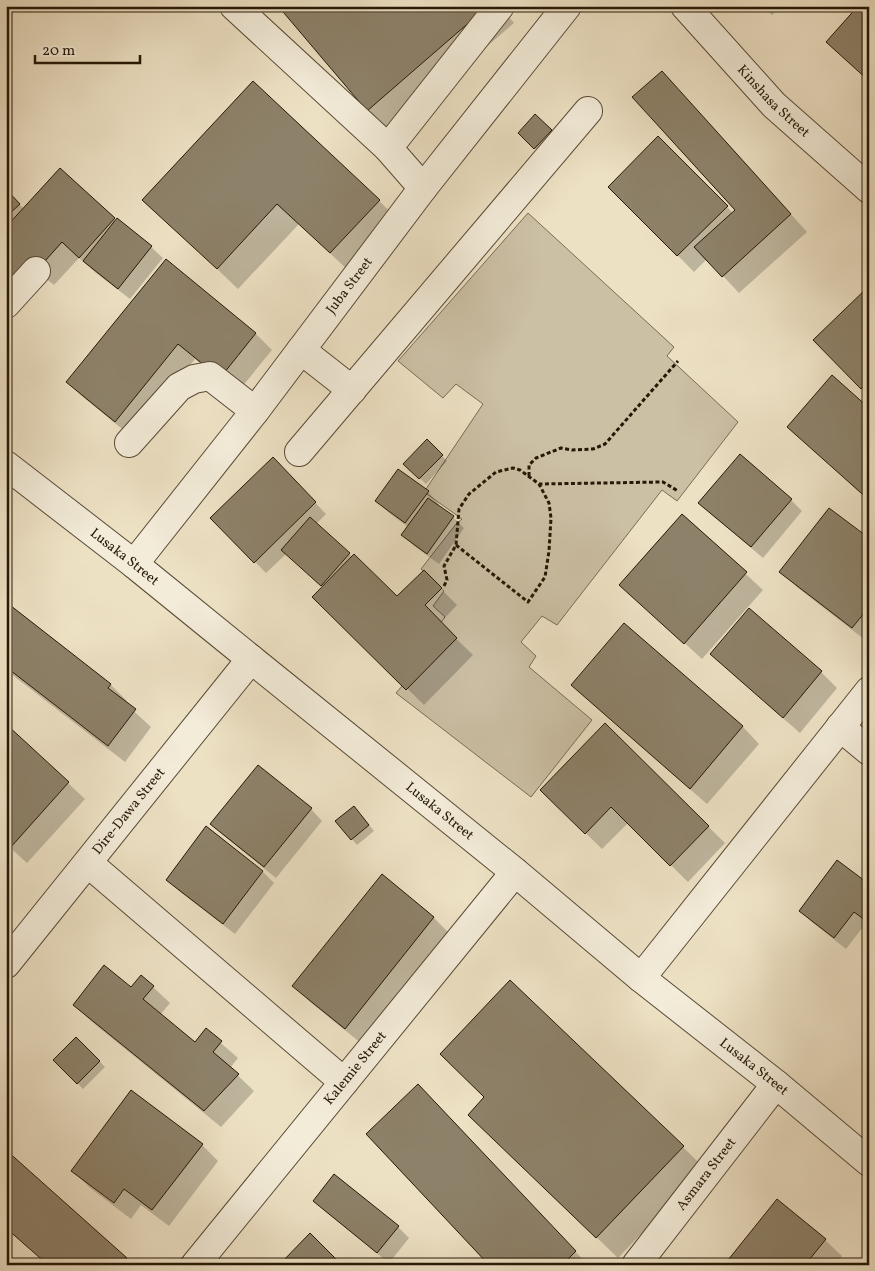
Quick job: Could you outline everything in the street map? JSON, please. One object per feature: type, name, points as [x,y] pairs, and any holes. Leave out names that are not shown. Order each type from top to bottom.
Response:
[{"type":"street","points":[[234,6],[388,148],[423,188]]},
{"type":"street","points":[[388,148],[500,6]]},
{"type":"street","name":"Juba Street","points":[[134,564],[255,411],[423,188],[567,6]]},
{"type":"street","name":"Kinshasa Street","points":[[686,6],[774,105],[869,189]]},
{"type":"street","points":[[299,452],[588,111]]},
{"type":"street","points":[[6,304],[36,271]]},
{"type":"street","points":[[301,350],[352,390]]},
{"type":"street","points":[[129,443],[179,387],[194,379],[210,376],[255,411]]},
{"type":"street","name":"Lusaka Street","points":[[6,465],[134,564],[252,659],[515,872],[641,978],[776,1084],[869,1162]]},
{"type":"street","name":"Dire-Dawa Street","points":[[6,964],[252,659]]},
{"type":"street","points":[[641,978],[869,690]]},
{"type":"street","points":[[840,728],[869,751]]},
{"type":"street","points":[[88,863],[344,1082]]},
{"type":"street","name":"Kalemie Street","points":[[195,1265],[515,872]]},
{"type":"street","name":"Asmara Street","points":[[636,1265],[776,1084]]},
{"type":"path","points":[[529,477],[530,465],[536,458],[561,448],[572,450],[592,449],[606,444],[678,361]]},
{"type":"path","points":[[444,586],[447,580],[444,566],[456,545],[459,509],[469,494],[496,472],[513,468],[520,470],[539,484],[549,503],[551,535],[545,577],[528,602],[456,545]]},
{"type":"path","points":[[539,484],[662,482],[678,491]]},
{"type":"shaded area","points":[[528,213],[674,347],[667,356],[738,422],[677,501],[662,490],[557,625],[542,616],[521,642],[536,656],[529,667],[592,720],[531,797],[396,693],[445,637],[437,628],[445,617],[433,606],[444,591],[421,569],[462,519],[424,492],[483,404],[456,384],[443,398],[398,361]]},
{"type":"building","points":[[278,6],[488,6],[367,111]]},
{"type":"building","points":[[858,6],[869,6],[869,81],[826,42]]},
{"type":"building","points":[[662,71],[791,214],[722,277],[694,247],[735,210],[632,97]]},
{"type":"building","points":[[253,81],[380,200],[330,253],[277,204],[217,269],[142,200]]},
{"type":"building","points":[[535,114],[552,130],[534,149],[518,133]]},
{"type":"building","points":[[658,136],[728,206],[677,256],[608,187]]},
{"type":"building","points":[[60,168],[115,218],[79,258],[62,242],[37,270],[27,261],[6,284],[6,227]]},
{"type":"building","points":[[6,189],[20,204],[6,217]]},
{"type":"building","points":[[117,218],[152,246],[118,289],[83,261]]},
{"type":"building","points":[[166,259],[256,333],[220,378],[178,344],[115,422],[66,382]]},
{"type":"building","points":[[869,286],[869,381],[861,389],[813,340]]},
{"type":"building","points":[[832,375],[869,408],[869,500],[787,427]]},
{"type":"building","points":[[427,439],[443,455],[419,479],[403,464]]},
{"type":"building","points":[[740,454],[792,499],[751,547],[698,503]]},
{"type":"building","points":[[273,457],[316,502],[254,563],[210,518]]},
{"type":"building","points":[[398,469],[429,491],[405,523],[375,501]]},
{"type":"building","points":[[428,498],[454,516],[427,554],[401,535]]},
{"type":"building","points":[[829,508],[869,538],[869,607],[852,628],[779,572]]},
{"type":"building","points":[[682,514],[747,572],[684,644],[619,585]]},
{"type":"building","points":[[310,517],[350,553],[321,586],[281,550]]},
{"type":"building","points":[[354,554],[397,596],[424,570],[442,588],[425,605],[457,638],[406,690],[312,597]]},
{"type":"building","points":[[6,602],[111,684],[108,688],[136,709],[108,746],[6,667]]},
{"type":"building","points":[[749,608],[822,671],[783,718],[710,654]]},
{"type":"building","points":[[624,623],[743,726],[690,789],[571,685]]},
{"type":"building","points":[[605,723],[709,826],[670,866],[611,807],[585,834],[540,790]]},
{"type":"building","points":[[6,724],[69,782],[10,848],[6,844]]},
{"type":"building","points":[[258,765],[312,808],[264,867],[210,824]]},
{"type":"building","points":[[354,806],[369,825],[351,840],[335,821]]},
{"type":"building","points":[[206,826],[263,871],[223,924],[166,880]]},
{"type":"building","points":[[837,860],[869,884],[869,923],[854,912],[834,938],[799,911]]},
{"type":"building","points":[[382,874],[434,917],[345,1029],[292,986]]},
{"type":"building","points":[[104,965],[131,987],[141,975],[154,986],[143,999],[195,1042],[206,1028],[222,1041],[213,1052],[239,1074],[204,1111],[73,1005]]},
{"type":"building","points":[[510,980],[684,1146],[596,1238],[468,1115],[484,1097],[440,1054]]},
{"type":"building","points":[[76,1037],[100,1061],[77,1084],[53,1060]]},
{"type":"building","points":[[418,1084],[576,1251],[562,1265],[489,1265],[366,1134]]},
{"type":"building","points":[[131,1090],[203,1144],[152,1210],[124,1189],[114,1203],[71,1171]]},
{"type":"building","points":[[6,1150],[127,1258],[121,1265],[48,1265],[6,1228]]},
{"type":"building","points":[[334,1174],[399,1226],[377,1253],[313,1201]]},
{"type":"building","points":[[777,1199],[826,1239],[805,1265],[724,1265]]},
{"type":"building","points":[[310,1233],[342,1265],[279,1265]]}]
